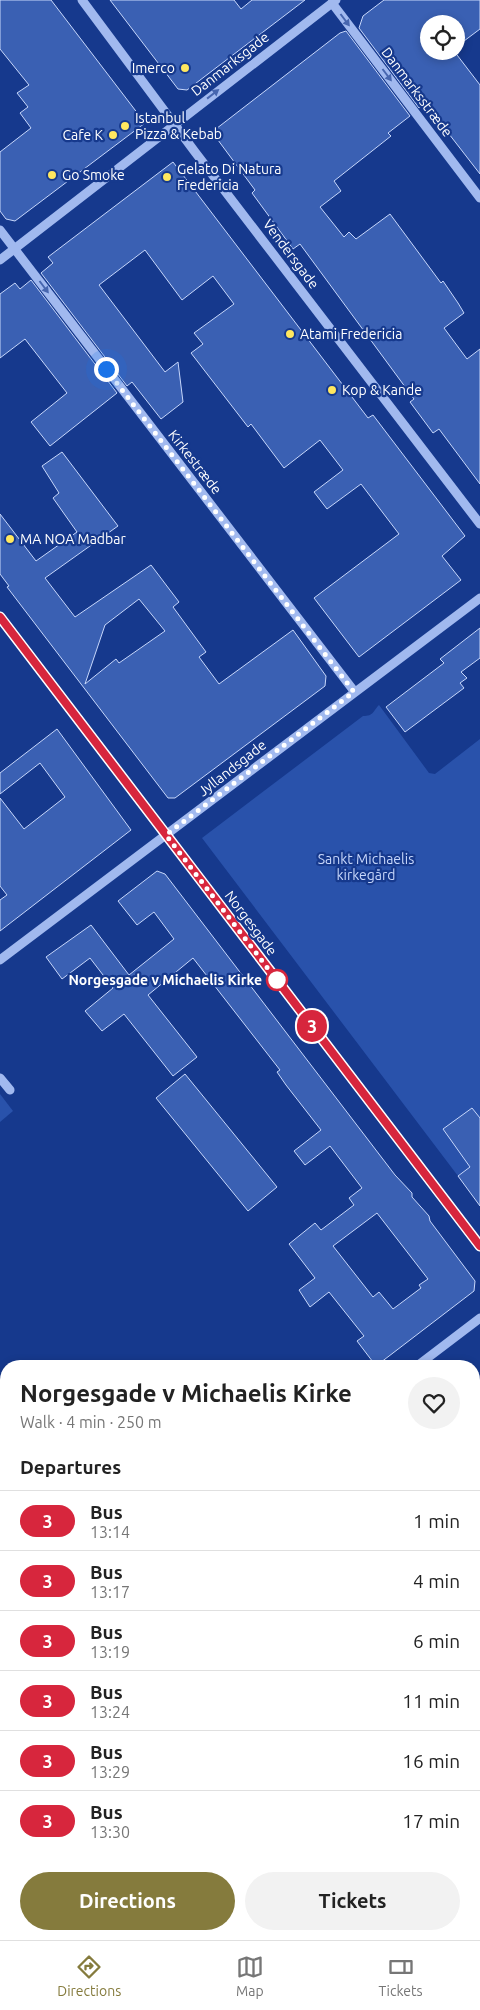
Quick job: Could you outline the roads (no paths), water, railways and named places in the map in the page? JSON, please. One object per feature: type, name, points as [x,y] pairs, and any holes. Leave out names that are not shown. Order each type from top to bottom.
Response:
[{"type":"street","name":"Vendersgade","points":[[82,0],[174,124],[480,524]]},
{"type":"street","name":"Danmarksgade","points":[[0,260],[334,1]]},
{"type":"street","name":"Danmarksstræde","points":[[334,1],[480,198]]},
{"type":"street","name":"Kirkestræde","points":[[0,230],[354,692]]},
{"type":"street","name":"Jyllandsgade","points":[[0,960],[480,598]]},
{"type":"street","name":"Norgesgade","points":[[0,616],[480,1246]]},
{"type":"street","points":[[0,1078],[10,1090]]},
{"type":"street","points":[[425,1360],[480,1318]]},
{"type":"place","name":"Imerco","points":[[185,68]]},
{"type":"place","name":"Istanbul Pizza & Kebab","points":[[125,126]]},
{"type":"place","name":"Cafe K","points":[[113,135]]},
{"type":"place","name":"Go Smoke","points":[[52,175]]},
{"type":"place","name":"Gelato Di Natura Fredericia","points":[[167,177]]},
{"type":"place","name":"Atami Fredericia","points":[[290,334]]},
{"type":"place","name":"Kop & Kande","points":[[332,390]]},
{"type":"place","name":"MA NOA Madbar","points":[[10,539]]},
{"type":"place","name":"Norgesgade v Michaelis Kirke","points":[[277,980]]},
{"type":"park label","name":"Sankt Michaelis kirkegård","points":[[366,868]]}]
